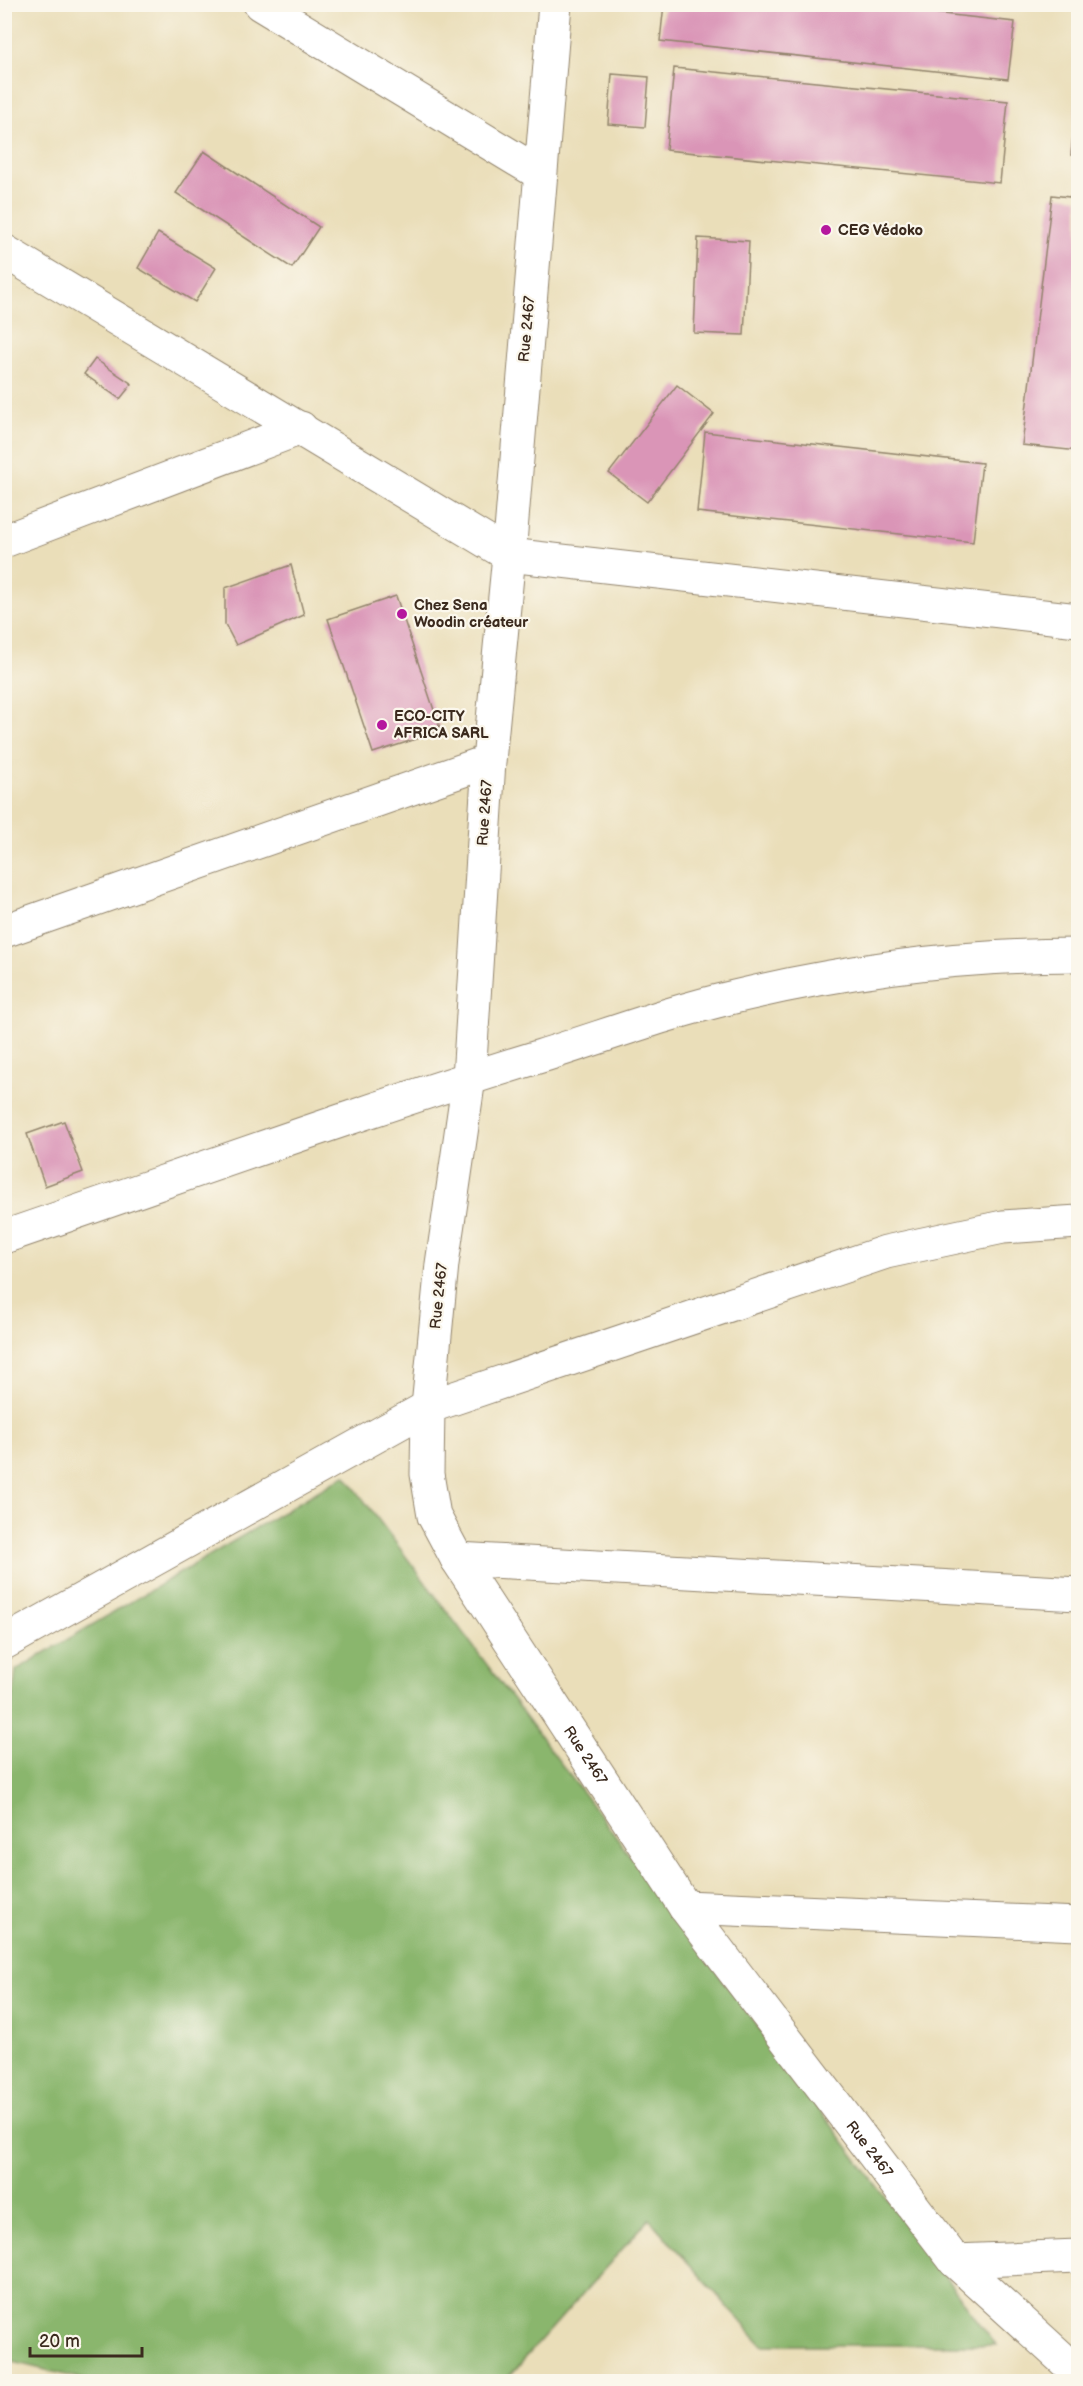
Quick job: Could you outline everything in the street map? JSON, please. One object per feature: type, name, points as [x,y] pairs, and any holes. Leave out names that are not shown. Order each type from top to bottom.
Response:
[{"type":"street","name":"Rue 2467","points":[[555,4],[539,172],[509,555],[489,761],[469,1078],[442,1263],[428,1407],[428,1474],[434,1516],[457,1559],[685,1907],[955,2261],[1078,2373]]},
{"type":"street","points":[[262,5],[539,172]]},
{"type":"street","points":[[4,251],[509,555],[1078,620]]},
{"type":"street","points":[[4,541],[301,428]]},
{"type":"street","points":[[4,932],[489,761]]},
{"type":"street","points":[[4,1237],[469,1078],[733,997],[831,976],[1024,955],[1078,955]]},
{"type":"street","points":[[4,1643],[428,1407],[886,1252],[1003,1227],[1078,1222]]},
{"type":"street","points":[[457,1559],[1078,1594]]},
{"type":"street","points":[[685,1907],[1078,1924]]},
{"type":"street","points":[[955,2261],[1078,2256]]},
{"type":"green space","points":[[345,1475],[996,2345],[762,2345],[649,2219],[505,2381],[90,2381],[5,2360],[4,1769],[16,1670]]},
{"type":"building","points":[[664,4],[852,4],[1015,22],[1008,79],[660,41]]},
{"type":"building","points":[[674,68],[1008,101],[1000,183],[666,150]]},
{"type":"building","points":[[612,74],[649,77],[645,127],[608,124]]},
{"type":"building","points":[[1078,95],[1078,156],[1071,155]]},
{"type":"building","points":[[204,151],[319,227],[292,268],[176,193]]},
{"type":"building","points":[[1052,195],[1078,198],[1078,451],[1022,445]]},
{"type":"building","points":[[158,233],[216,268],[195,302],[138,268]]},
{"type":"building","points":[[698,238],[749,241],[744,335],[694,333]]},
{"type":"building","points":[[95,359],[132,384],[120,399],[84,374]]},
{"type":"building","points":[[677,385],[714,414],[647,502],[609,473]]},
{"type":"building","points":[[705,432],[982,463],[973,542],[697,512]]},
{"type":"building","points":[[291,565],[304,615],[236,645],[225,624],[225,588]]},
{"type":"building","points":[[396,596],[441,731],[373,753],[328,619]]},
{"type":"building","points":[[64,1121],[83,1172],[45,1186],[27,1134]]},
{"type":"place","name":"CEG Védoko","points":[[826,230]]},
{"type":"place","name":"Chez Sena Woodin créateur","points":[[402,614]]},
{"type":"place","name":"ECO-CITY AFRICA SARL","points":[[382,725]]}]
